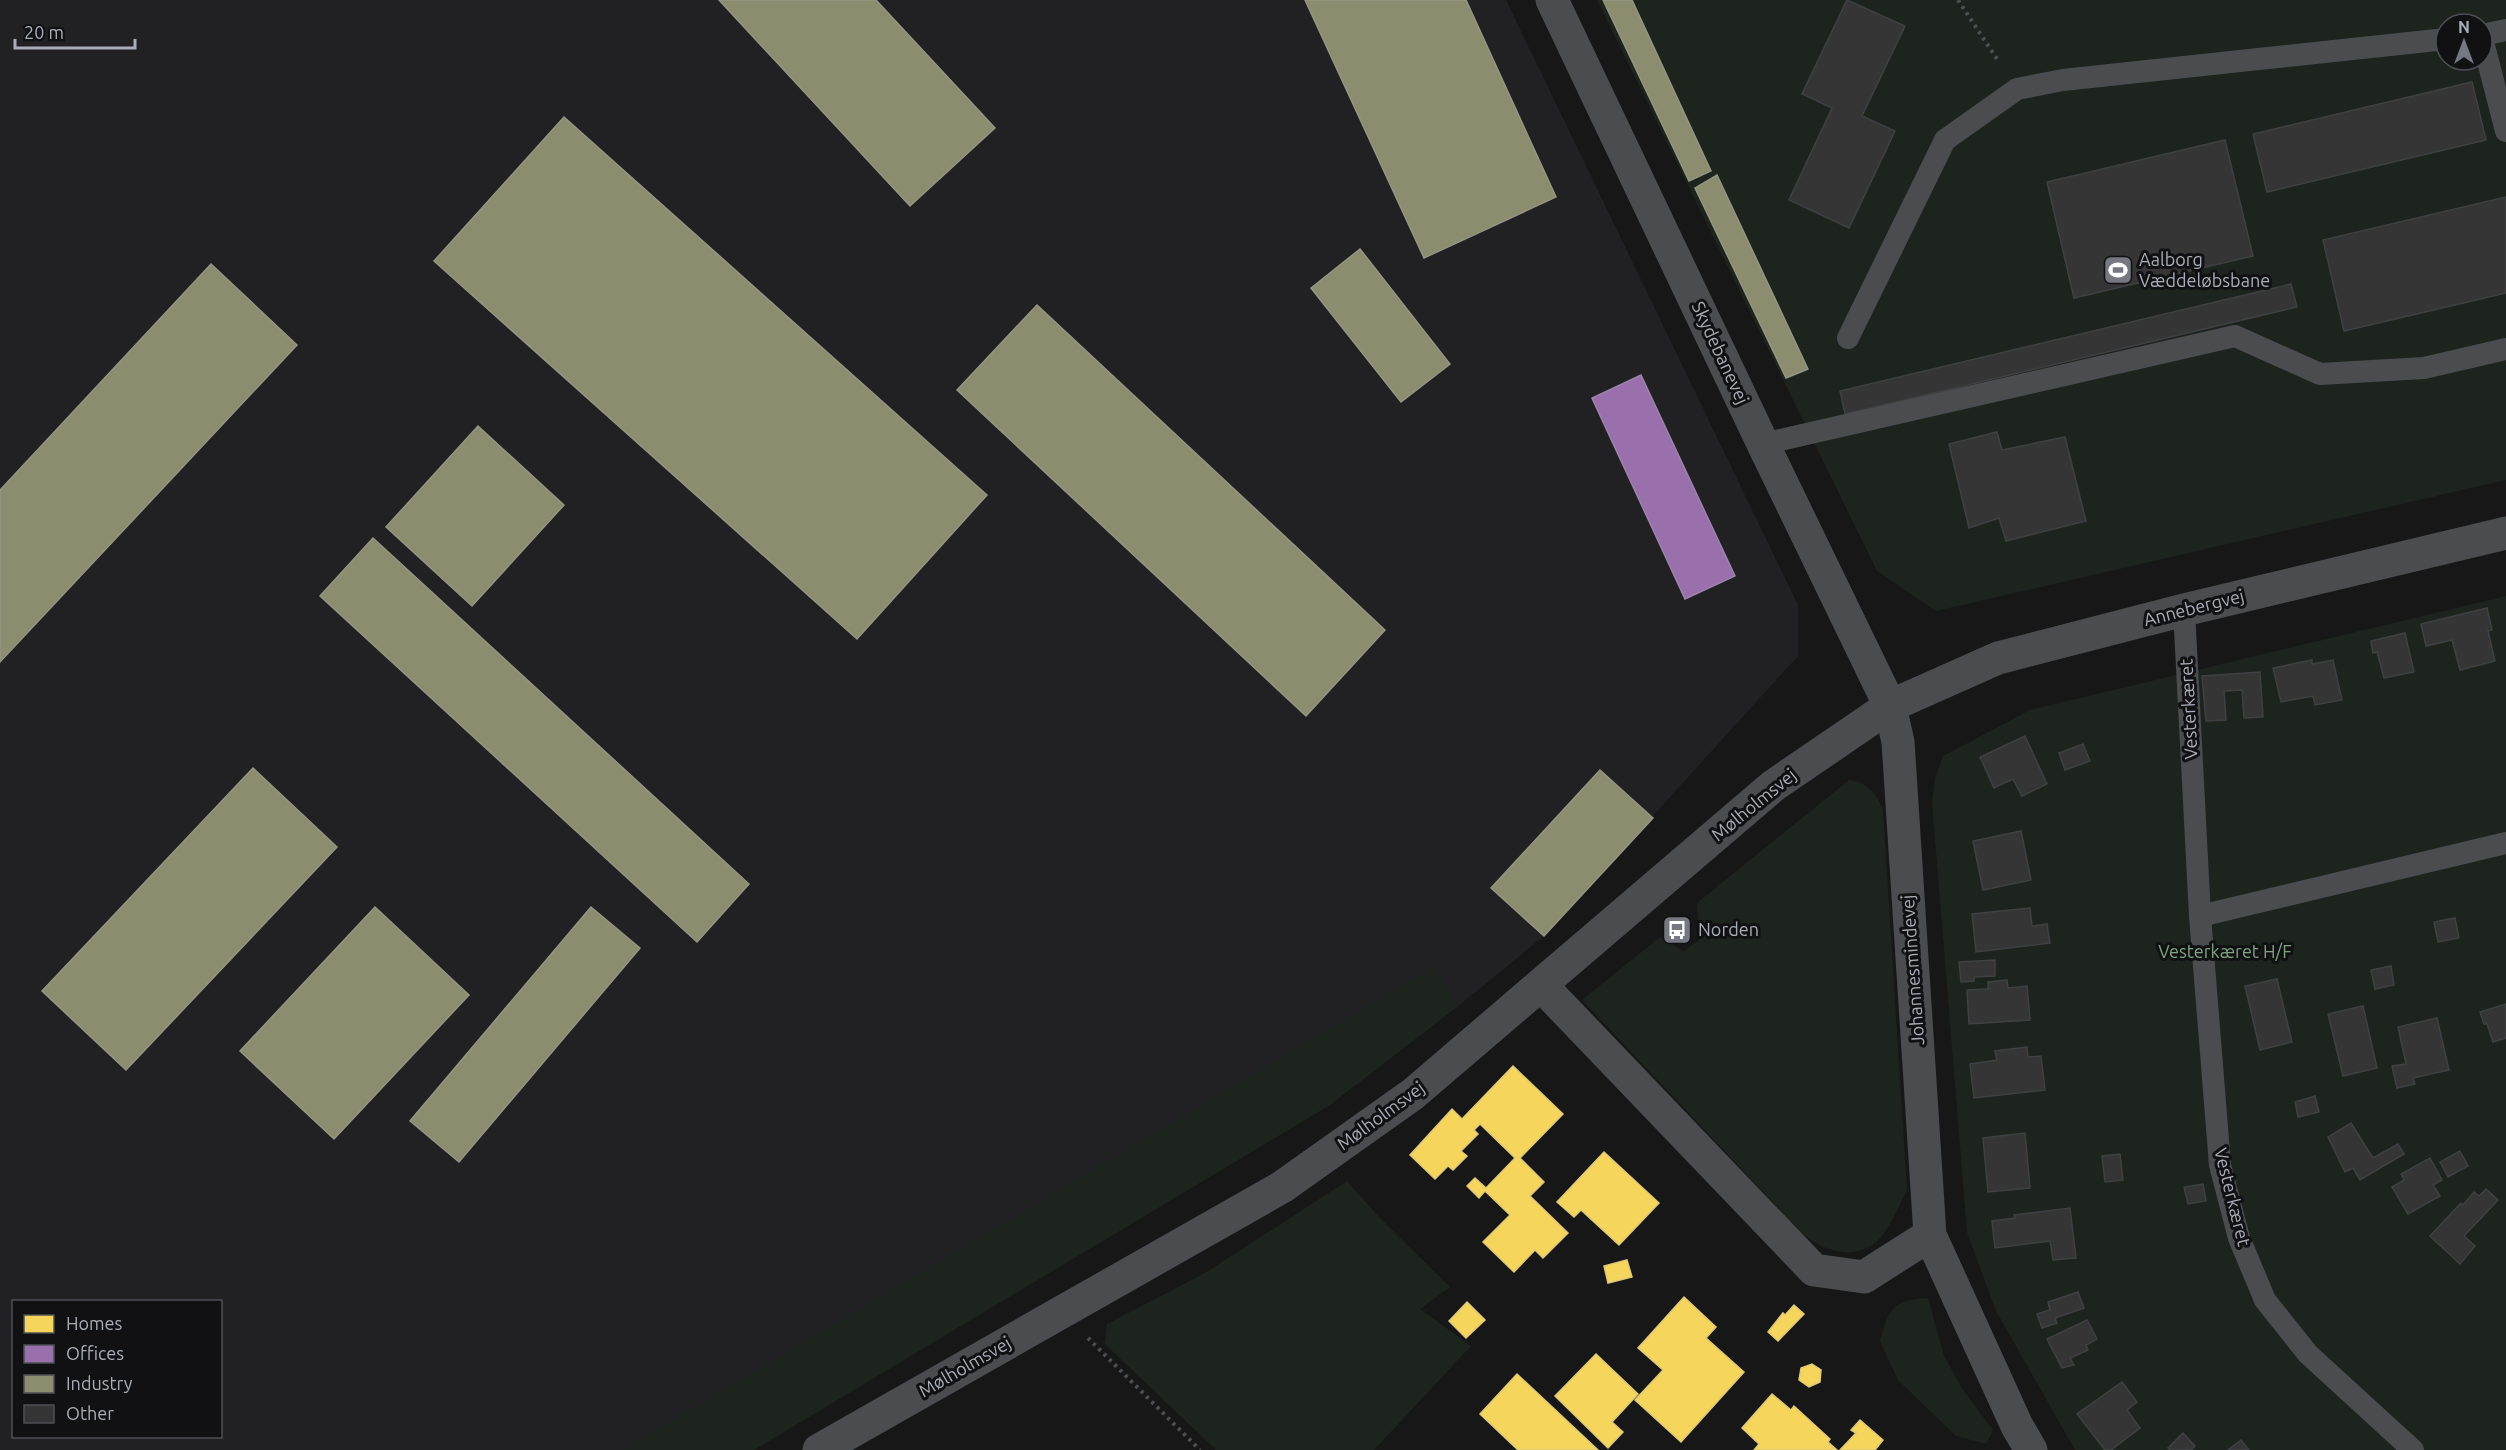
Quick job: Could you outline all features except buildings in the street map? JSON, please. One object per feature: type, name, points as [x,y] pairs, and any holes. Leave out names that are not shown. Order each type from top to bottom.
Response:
[{"type":"street","name":"Skydebanevej","points":[[1552,0],[1762,444],[1890,706]]},
{"type":"street","name":"Annebergvej","points":[[1890,706],[1998,658],[2184,610],[2506,533]]},
{"type":"street","name":"Mølholmsvej","points":[[819,1450],[1282,1187],[1413,1094],[1773,786],[1890,706]]},
{"type":"street","name":"Johannesmindevej","points":[[1890,706],[1898,742],[1930,1235],[2017,1426],[2031,1450]]},
{"type":"street","points":[[1541,985],[1814,1270],[1864,1277],[1930,1235]]},
{"type":"lane","points":[[1848,338],[1945,140],[2017,89],[2063,80],[2434,40]]},
{"type":"lane","points":[[2491,72],[2506,131]]},
{"type":"lane","points":[[1762,444],[2235,336],[2320,374],[2424,368],[2506,349]]},
{"type":"lane","name":"Vesterkæret","points":[[2184,610],[2200,916],[2220,1165],[2239,1238],[2265,1300],[2308,1354],[2413,1450]]},
{"type":"lane","points":[[2200,916],[2506,843]]},
{"type":"path","points":[[1958,0],[2017,89]]},
{"type":"path","points":[[1062,1312],[1200,1450]]},
{"type":"shaded area","points":[[0,0],[1506,0],[1798,605],[1798,656],[1544,936],[1457,1007],[1434,967],[629,1450],[0,1450]]},
{"type":"green space","name":"Aalborg Væddeløbsbane","points":[[1597,0],[2506,0],[2506,480],[1936,611],[1877,571]]},
{"type":"green space","name":"Vesterkæret H/F","points":[[2506,596],[2506,1450],[2075,1450],[1996,1311],[1967,1232],[1932,802],[1935,779],[1943,756],[2030,710]]},
{"type":"green space","points":[[1849,780],[1861,783],[1871,790],[1883,809],[1907,1190],[1888,1227],[1876,1242],[1867,1248],[1846,1252],[1823,1247],[1803,1234],[1582,1000],[1660,937],[1684,951],[1699,940],[1697,903]]},
{"type":"green space","points":[[1435,966],[1457,1007],[1330,1105],[754,1450],[623,1450]]},
{"type":"green space","points":[[1347,1181],[1378,1216],[1450,1287],[1420,1309],[1471,1346],[1374,1450],[1216,1450],[1105,1344],[1107,1324],[1205,1273]]},
{"type":"green space","points":[[1928,1298],[1944,1356],[1963,1390],[1993,1430],[1986,1444],[1956,1436],[1898,1380],[1880,1341],[1886,1321],[1894,1308],[1907,1301]]},
{"type":"place","name":"Aalborg Væddeløbsbane","points":[[2118,270]]},
{"type":"place","name":"Norden","points":[[1677,930]]}]
